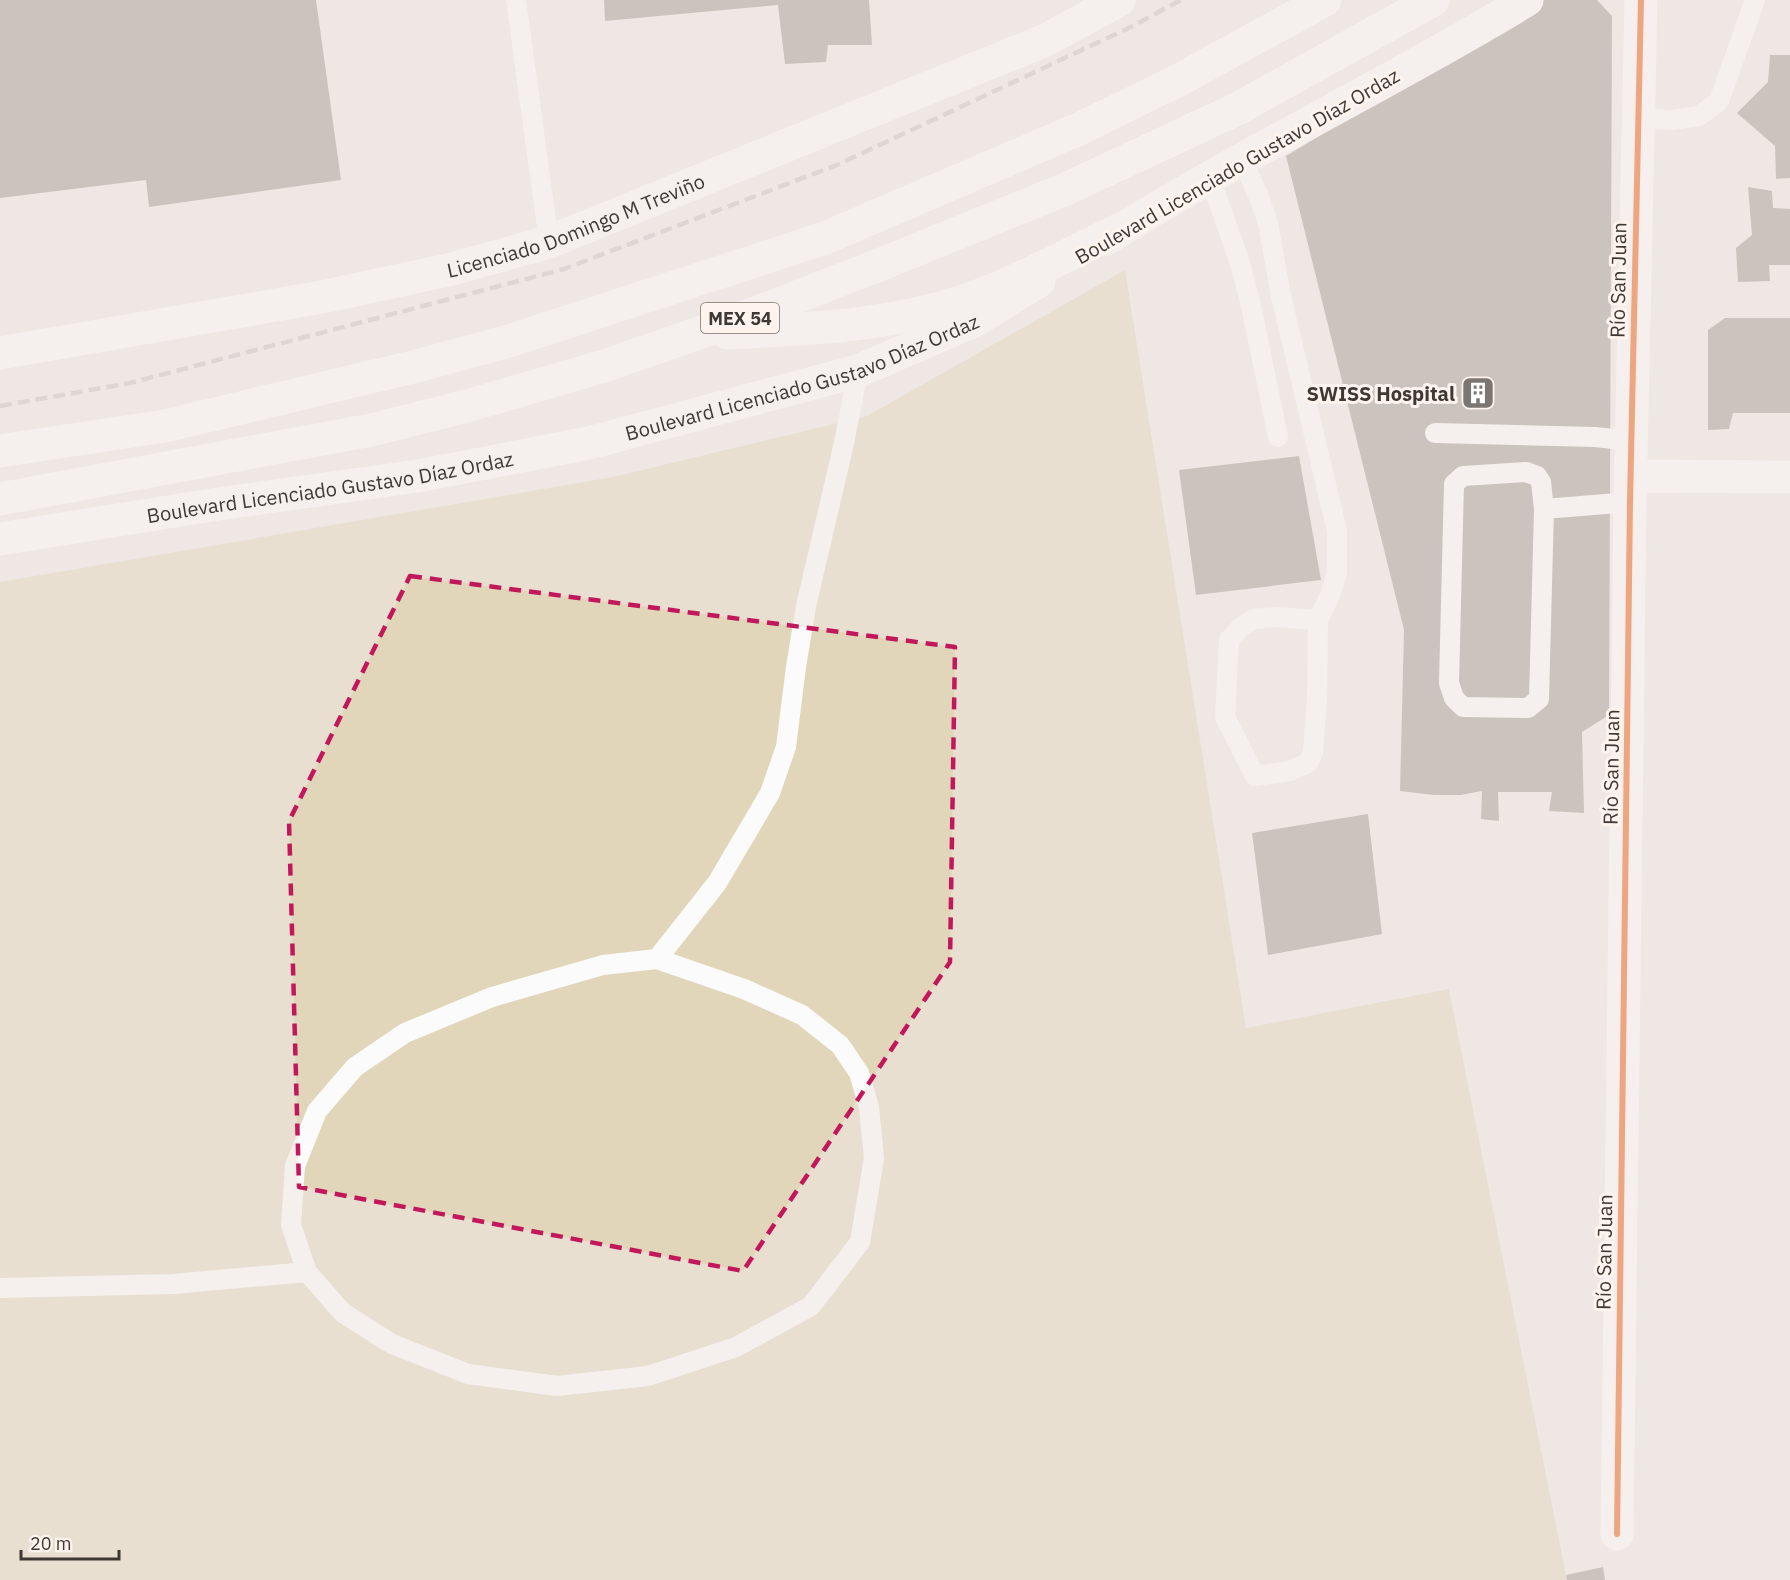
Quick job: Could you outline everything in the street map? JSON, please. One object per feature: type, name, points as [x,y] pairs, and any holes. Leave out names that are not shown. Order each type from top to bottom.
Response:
[{"type":"main road","name":"Licenciado Domingo M Treviño","points":[[0,353],[322,297],[452,269],[549,243],[1046,40],[1119,0]]},
{"type":"main road","name":"MEX 54","points":[[0,451],[165,426],[417,366],[520,337],[825,238],[1079,129],[1179,80],[1325,0]]},
{"type":"main road","name":"MEX 54","points":[[0,499],[371,430],[474,404],[583,372],[695,334],[868,270],[1066,189],[1237,109],[1433,0]]},
{"type":"main road","name":"Boulevard Licenciado Gustavo Díaz Ordaz","points":[[0,539],[218,504],[418,476],[578,445],[858,371],[976,320],[1129,225],[1477,31],[1527,0]]},
{"type":"main road","name":"Río San Juan","points":[[1617,1534],[1630,488],[1641,0]]},
{"type":"main road","points":[[695,334],[822,329],[877,322],[927,311],[992,291],[1129,225]]},
{"type":"main road","points":[[1630,488],[1790,477]]},
{"type":"lane","points":[[516,0],[549,243]]},
{"type":"lane","points":[[1638,118],[1672,120],[1699,116],[1719,101],[1755,0]]},
{"type":"lane","points":[[1242,160],[1268,223],[1281,296],[1306,409],[1337,531],[1337,573],[1318,620],[1317,697],[1313,753],[1308,763],[1290,771],[1255,776],[1225,717],[1229,640],[1240,627],[1253,619],[1275,617],[1318,620]]},
{"type":"lane","points":[[1210,178],[1239,260],[1250,301],[1278,437]]},
{"type":"lane","points":[[1250,301],[1281,296]]},
{"type":"lane","points":[[657,959],[717,884],[770,793],[786,747],[806,606],[844,443],[858,371]]},
{"type":"lane","points":[[1435,433],[1595,437],[1632,441]]},
{"type":"lane","points":[[1526,472],[1537,476],[1541,482],[1544,509],[1539,699],[1528,708],[1463,707],[1454,698],[1449,683],[1454,484],[1463,476],[1526,472]]},
{"type":"lane","points":[[1544,509],[1630,488]]},
{"type":"lane","points":[[657,959],[744,989],[802,1015],[840,1045],[859,1073],[869,1107],[874,1158],[860,1242],[811,1306],[736,1347],[648,1376],[557,1386],[468,1374],[392,1344],[343,1313],[307,1272],[291,1225],[296,1166],[317,1111],[355,1067],[405,1033],[492,997],[603,964],[657,959]]},
{"type":"lane","points":[[0,1288],[173,1284],[307,1272]]},
{"type":"highlighted area","points":[[410,576],[955,647],[950,962],[743,1271],[299,1187],[289,821]]},
{"type":"shaded area","points":[[1125,270],[1246,1028],[1449,989],[1567,1580],[0,1580],[0,582],[613,477],[867,416]]},
{"type":"building","points":[[0,0],[316,0],[341,180],[149,207],[146,180],[0,198]]},
{"type":"building","points":[[604,0],[869,0],[872,45],[828,45],[826,62],[785,64],[778,5],[605,21]]},
{"type":"building","name":"SWISS Hospital","points":[[1544,0],[1597,0],[1612,16],[1609,715],[1582,732],[1584,813],[1549,811],[1552,792],[1498,792],[1499,821],[1481,819],[1482,791],[1461,795],[1434,795],[1400,791],[1404,630],[1286,156]]},
{"type":"building","points":[[1770,55],[1790,55],[1790,178],[1776,179],[1775,146],[1737,113],[1768,82]]},
{"type":"building","points":[[1748,187],[1772,191],[1773,208],[1790,209],[1790,265],[1769,265],[1770,281],[1738,282],[1736,248],[1752,235]]},
{"type":"building","points":[[1725,318],[1790,318],[1790,413],[1733,413],[1729,429],[1708,430],[1708,330]]},
{"type":"building","points":[[1299,456],[1321,580],[1196,595],[1179,470]]},
{"type":"building","points":[[1368,814],[1382,934],[1268,955],[1252,833]]},
{"type":"building","points":[[1603,1567],[1605,1580],[1567,1580],[1566,1575]]},
{"type":"railway","points":[[0,406],[130,383],[564,269],[837,165],[1133,26],[1181,0]]},
{"type":"cycle path","points":[[1617,1534],[1630,502],[1641,0]]},
{"type":"place","name":"SWISS Hospital","points":[[1478,393]]}]
